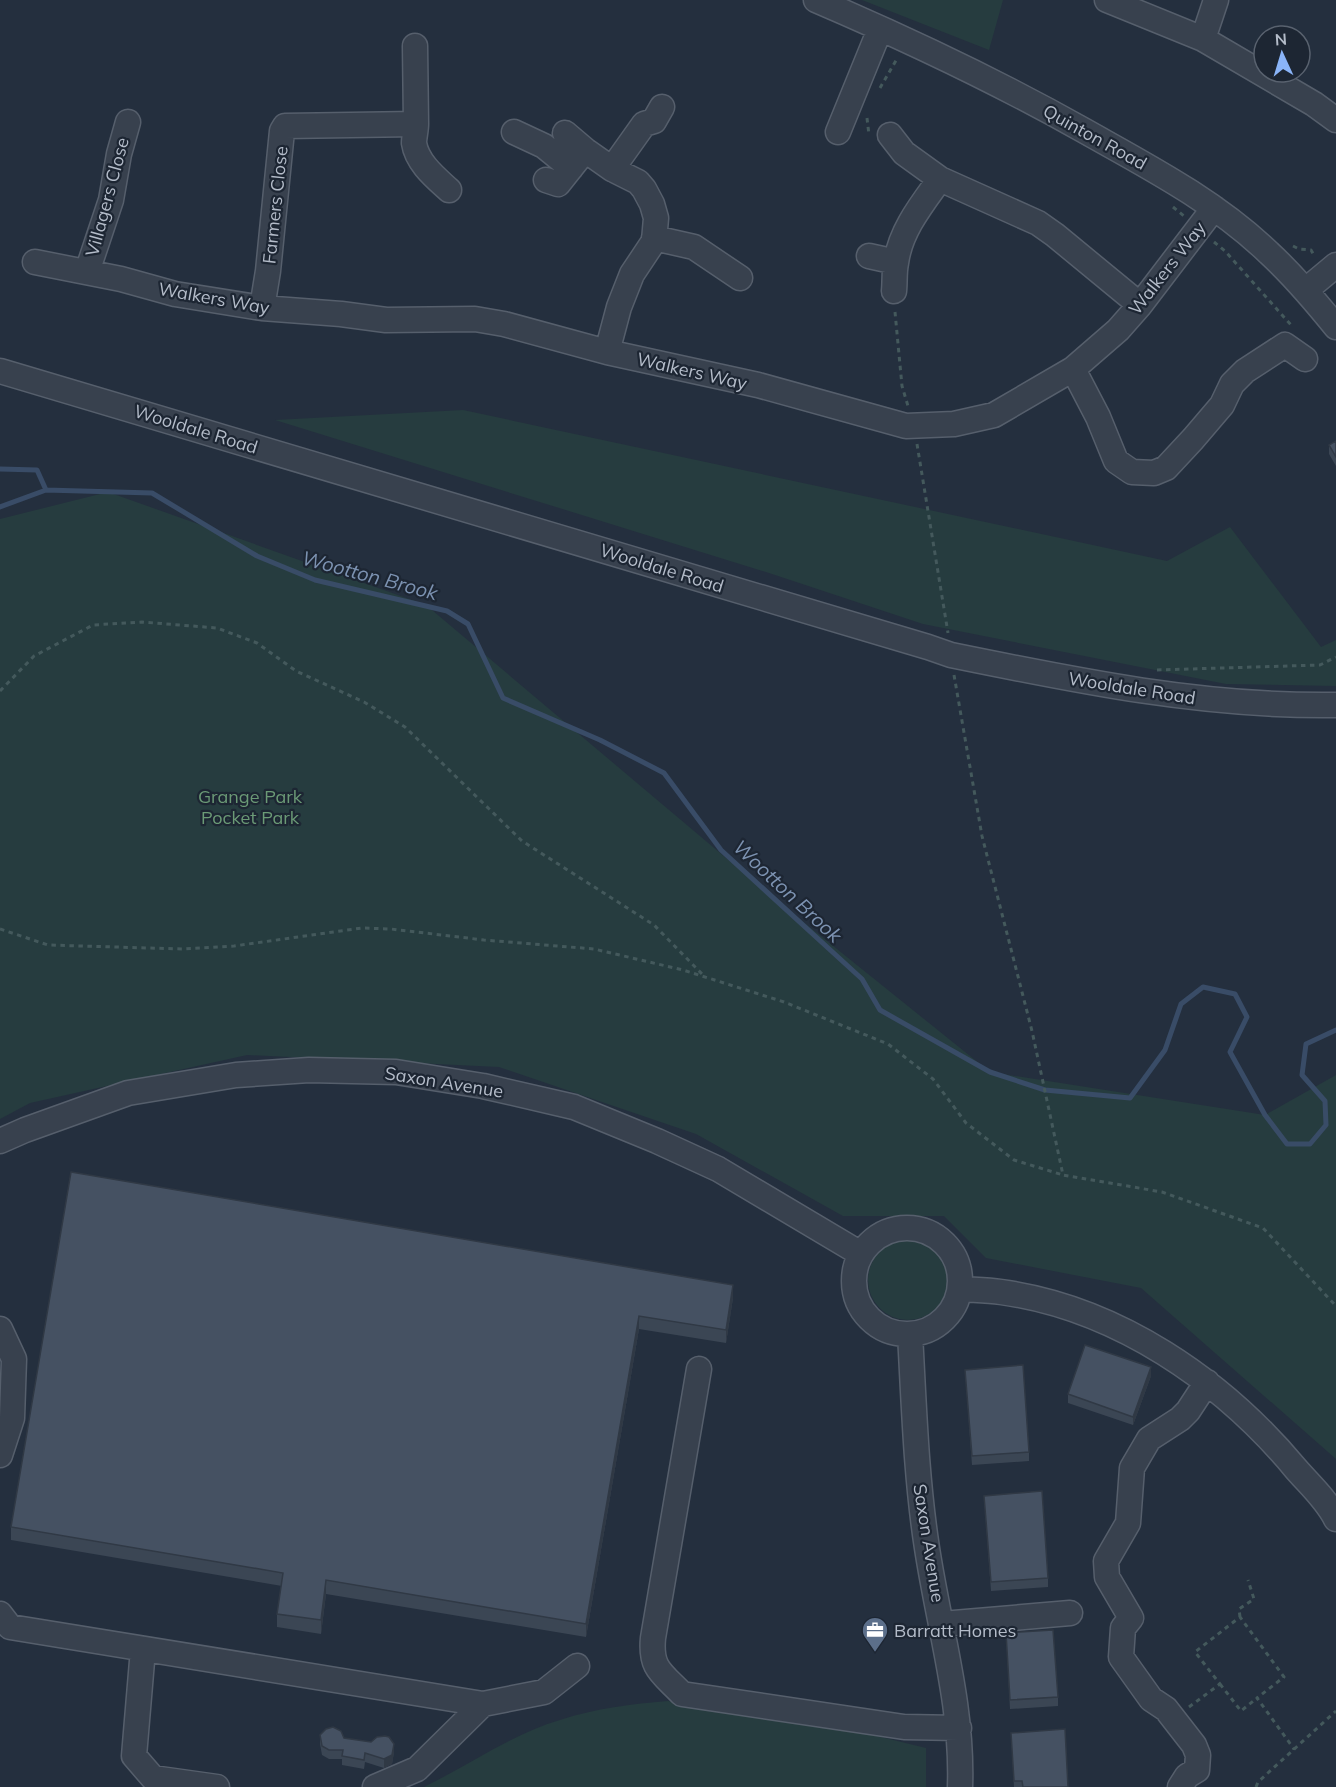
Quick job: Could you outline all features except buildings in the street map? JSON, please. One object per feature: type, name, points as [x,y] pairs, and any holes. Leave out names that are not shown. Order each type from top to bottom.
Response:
[{"type":"street","name":"Quinton Road","points":[[816,0],[968,68],[1164,175],[1214,208],[1267,251],[1306,290],[1336,327]]},
{"type":"street","points":[[1107,0],[1203,39],[1314,104],[1336,120]]},
{"type":"street","points":[[1203,39],[1216,0]]},
{"type":"street","points":[[837,132],[880,28]]},
{"type":"street","points":[[415,46],[416,124],[414,143],[420,158],[449,190]]},
{"type":"street","points":[[612,169],[644,124],[654,121],[662,107]]},
{"type":"street","name":"Villagers Close","points":[[87,272],[111,200],[119,154],[128,122]]},
{"type":"street","name":"Farmers Close","points":[[262,308],[268,271],[282,131],[285,126],[416,124]]},
{"type":"street","points":[[514,132],[544,146],[630,177],[644,189],[652,204],[656,218],[654,238],[645,257],[632,274],[619,307],[607,352]]},
{"type":"street","points":[[565,133],[578,159]]},
{"type":"street","points":[[880,136],[940,179],[1038,223],[1140,304]]},
{"type":"street","points":[[546,180],[558,184],[578,159]]},
{"type":"street","points":[[894,291],[896,261],[900,244],[911,221],[940,179]]},
{"type":"street","name":"Walkers Way","points":[[35,262],[87,272],[175,294],[262,308],[386,320],[475,320],[504,324],[607,352],[758,385],[906,426],[914,426],[954,424],[994,415],[1073,369],[1118,330],[1214,208]]},
{"type":"street","points":[[654,238],[694,247],[740,278]]},
{"type":"street","points":[[869,256],[896,261]]},
{"type":"street","points":[[1306,290],[1336,265]]},
{"type":"street","points":[[1073,369],[1098,417],[1116,461],[1132,472],[1154,472],[1166,468],[1193,439],[1222,405],[1232,384],[1245,371],[1285,345],[1305,359]]},
{"type":"street","name":"Wooldale Road","points":[[0,371],[951,655],[1114,688],[1216,700],[1308,706],[1336,705]]},
{"type":"street","name":"Saxon Avenue","points":[[0,1141],[128,1094],[193,1082],[236,1075],[309,1070],[396,1072],[483,1086],[574,1107],[718,1169],[861,1254]]},
{"type":"street","points":[[899,1229],[918,1229],[935,1236],[954,1256],[960,1274],[960,1289],[951,1311],[938,1324],[927,1330],[910,1334],[888,1331],[872,1322],[858,1301],[854,1283],[855,1271],[861,1254],[879,1236],[899,1229]]},
{"type":"street","points":[[960,1289],[1002,1292],[1064,1307],[1113,1326],[1159,1349],[1207,1382],[1272,1441],[1336,1519]]},
{"type":"street","points":[[0,1329],[14,1359],[12,1418],[0,1455]]},
{"type":"street","name":"Saxon Avenue","points":[[910,1334],[918,1473],[927,1548],[951,1670],[958,1728],[960,1787]]},
{"type":"street","points":[[699,1369],[653,1638],[652,1655],[657,1669],[682,1694],[903,1727],[958,1728]]},
{"type":"street","points":[[1180,1787],[1186,1776],[1197,1770],[1198,1755],[1194,1745],[1166,1709],[1151,1699],[1121,1657],[1123,1628],[1131,1618],[1107,1577],[1106,1561],[1128,1523],[1132,1468],[1142,1449],[1149,1439],[1180,1419],[1188,1411],[1207,1382]]},
{"type":"street","points":[[942,1624],[1070,1613]]},
{"type":"street","points":[[0,1614],[10,1627],[483,1704],[544,1692],[577,1666]]},
{"type":"street","points":[[143,1649],[134,1756],[153,1779],[217,1787]]},
{"type":"street","points":[[375,1787],[417,1769],[483,1704]]},
{"type":"path","points":[[878,90],[907,40]]},
{"type":"path","points":[[868,111],[867,132],[880,136]]},
{"type":"path","points":[[1172,206],[1225,251],[1296,329]]},
{"type":"path","points":[[894,291],[902,386],[914,426],[982,836],[1032,1032],[1063,1175]]},
{"type":"path","points":[[0,691],[34,656],[93,625],[142,622],[217,628],[247,639],[296,671],[364,702],[405,727],[522,841],[654,925],[706,977]]},
{"type":"path","points":[[1155,670],[1320,665],[1336,657]]},
{"type":"path","points":[[0,929],[48,945],[182,949],[234,946],[362,928],[391,929],[484,940],[594,949],[683,970],[784,1002],[888,1044],[933,1079],[966,1123],[1014,1160],[1063,1175],[1162,1192],[1263,1228],[1336,1306]]},
{"type":"path","points":[[1240,1617],[1195,1652],[1241,1711],[1284,1677],[1240,1617],[1239,1609],[1254,1599],[1248,1580]]},
{"type":"path","points":[[1173,1719],[1220,1684]]},
{"type":"path","points":[[1257,1698],[1294,1749]]},
{"type":"path","points":[[1256,1787],[1258,1782],[1336,1711]]},
{"type":"green space","points":[[862,0],[1003,0],[989,50]]},
{"type":"green space","points":[[463,410],[1167,561],[1230,527],[1321,647],[1336,640],[1336,686],[1226,684],[923,624],[766,572],[275,420]]},
{"type":"green space","name":"Grange Park Pocket Park","points":[[108,492],[426,605],[771,896],[990,1072],[1265,1115],[1336,1075],[1336,1459],[1141,1288],[986,1258],[944,1216],[843,1216],[696,1134],[499,1067],[247,1055],[30,1103],[0,1119],[0,519]]},
{"type":"green space","points":[[908,1240],[923,1243],[936,1252],[945,1265],[948,1280],[945,1295],[936,1308],[923,1317],[908,1320],[893,1317],[880,1308],[871,1295],[868,1280],[871,1265],[880,1252],[893,1243]]},
{"type":"green space","points":[[668,1701],[844,1728],[926,1748],[926,1787],[424,1787],[542,1726],[601,1710]]},
{"type":"waterway","points":[[0,469],[37,470],[46,490]]},
{"type":"waterway","name":"Wootton Brook","points":[[0,507],[46,490],[152,493],[257,556],[315,580],[447,611],[468,624],[503,698],[600,740],[664,773],[721,850],[862,979],[880,1010],[990,1072],[1045,1090],[1130,1098],[1165,1050],[1181,1004],[1203,987],[1235,994],[1247,1017],[1230,1052],[1265,1115],[1287,1144],[1310,1144],[1326,1125],[1325,1101],[1302,1075],[1306,1044],[1336,1030]]},
{"type":"place","name":"Barratt Homes","points":[[875,1653]]}]
